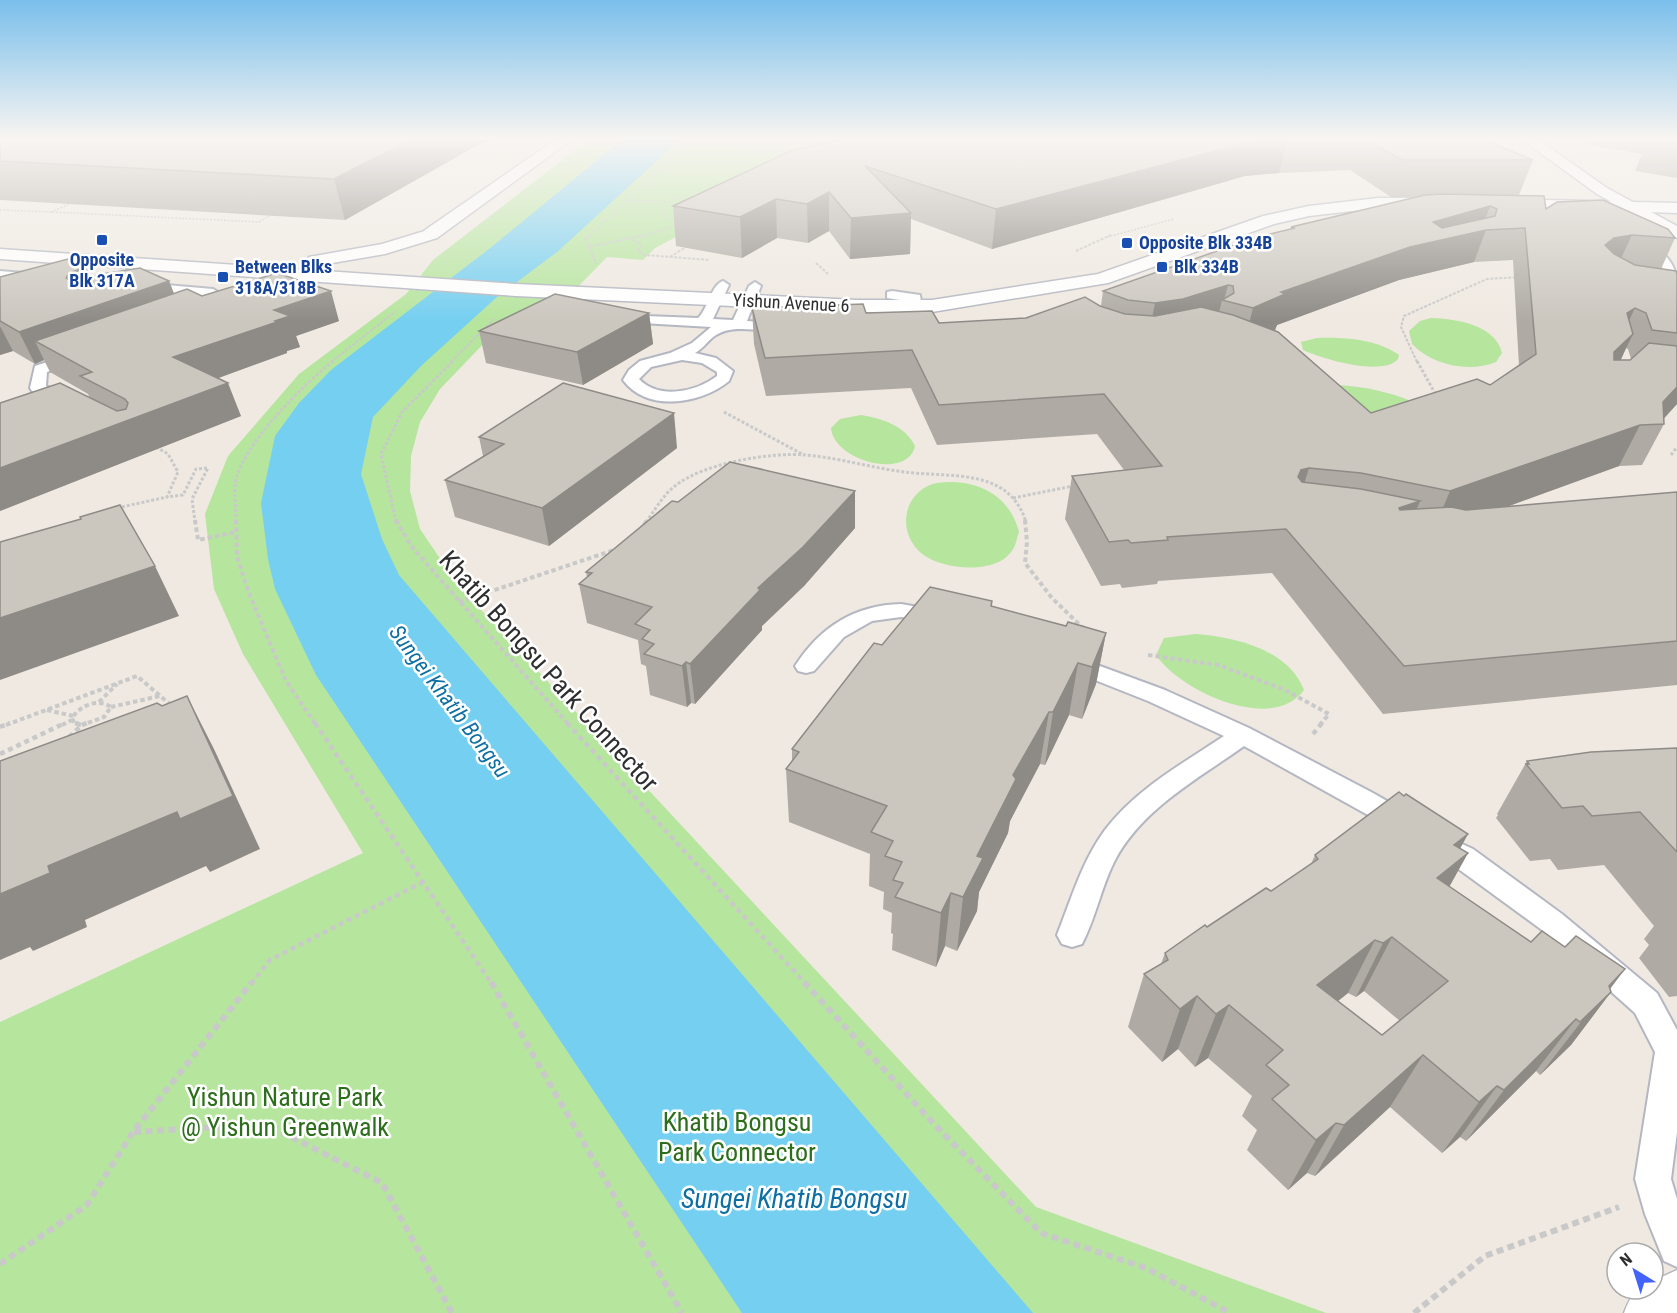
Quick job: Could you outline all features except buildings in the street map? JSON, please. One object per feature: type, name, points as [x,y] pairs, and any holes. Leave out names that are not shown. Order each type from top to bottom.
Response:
[{"type":"main road","points":[[315,261],[380,250],[431,234],[480,199]]},
{"type":"main road","name":"Yishun Avenue 6","points":[[0,254],[54,258],[431,268],[530,291],[837,294],[890,300],[994,288],[1048,279],[1247,213],[1285,205],[1344,199]]},
{"type":"main road","points":[[1617,199],[1677,233]]},
{"type":"main road","points":[[1487,200],[1677,208]]},
{"type":"main road","points":[[1624,204],[1677,201]]},
{"type":"main road","points":[[431,234],[431,268]]},
{"type":"main road","name":"Yishun Avenue 6","points":[[0,240],[547,275],[720,292]]},
{"type":"main road","points":[[1653,1313],[1677,1299]]},
{"type":"lane","points":[[1628,232],[1649,244],[1668,266],[1671,282]]},
{"type":"lane","points":[[20,276],[54,258]]},
{"type":"lane","points":[[0,275],[56,279]]},
{"type":"lane","points":[[128,290],[150,288],[213,294],[222,299],[215,306],[194,314]]},
{"type":"lane","points":[[697,352],[720,292]]},
{"type":"lane","points":[[738,325],[752,293]]},
{"type":"lane","points":[[624,318],[707,327],[738,325],[798,328]]},
{"type":"lane","points":[[697,352],[720,365],[725,371],[724,378],[707,391],[658,395],[635,387],[631,380],[633,373],[641,366],[697,352]]},
{"type":"lane","points":[[77,408],[38,388],[40,369],[84,353]]},
{"type":"lane","points":[[806,666],[841,628],[872,613],[892,609],[918,610],[963,625]]},
{"type":"lane","points":[[1051,655],[1106,675],[1242,736],[1332,780],[1463,857],[1552,922],[1646,1003],[1671,1051],[1666,1144],[1653,1179],[1677,1248]]},
{"type":"lane","points":[[1072,935],[1102,857],[1127,823],[1158,795],[1242,736]]},
{"type":"path","points":[[597,268],[586,239],[627,200],[667,202],[674,199]]},
{"type":"path","points":[[51,212],[77,200]]},
{"type":"path","points":[[589,247],[633,239],[685,222],[663,215],[663,207],[667,202]]},
{"type":"path","points":[[0,210],[259,222],[275,212]]},
{"type":"path","points":[[1073,252],[1109,236],[1178,219]]},
{"type":"path","points":[[633,239],[641,245],[638,251],[645,255],[714,260]]},
{"type":"path","points":[[669,257],[686,248]]},
{"type":"path","points":[[816,263],[829,273],[824,280]]},
{"type":"path","points":[[1442,403],[1426,381],[1401,327],[1404,316],[1487,279],[1524,277]]},
{"type":"path","points":[[398,310],[316,374],[258,436],[235,482],[237,556],[248,591],[286,681],[480,963],[682,1313]]},
{"type":"path","name":"Khatib Bongsu Park Connector","points":[[497,317],[402,412],[381,454],[397,526],[458,602],[934,1124],[1041,1233],[1146,1268],[1230,1313]]},
{"type":"path","points":[[691,394],[804,455]]},
{"type":"path","points":[[151,444],[168,454],[178,472],[167,497]]},
{"type":"path","points":[[1671,455],[1677,447]]},
{"type":"path","points":[[638,533],[676,486],[713,467],[804,455],[921,475],[984,481],[1003,489],[1019,505],[1030,533],[1025,563],[1040,586],[1063,612],[1088,632]]},
{"type":"path","points":[[113,508],[183,495],[196,469],[208,468],[192,499],[198,540],[236,532]]},
{"type":"path","points":[[1012,498],[1076,485]]},
{"type":"path","points":[[458,602],[514,582],[582,564],[622,547]]},
{"type":"path","points":[[1147,655],[1218,665],[1283,689],[1329,714],[1293,761]]},
{"type":"path","points":[[0,727],[137,676],[178,711]]},
{"type":"path","points":[[3,765],[0,754],[73,718],[81,708],[99,702],[118,683]]},
{"type":"path","points":[[99,702],[111,707],[160,696]]},
{"type":"path","points":[[99,721],[108,714],[111,707]]},
{"type":"path","points":[[46,710],[73,718],[82,725]]},
{"type":"path","points":[[66,740],[82,725],[99,721],[108,722]]},
{"type":"path","points":[[0,1264],[87,1205],[133,1132],[270,960],[423,882]]},
{"type":"path","points":[[133,1132],[266,1125],[382,1183],[452,1313]]},
{"type":"path","points":[[1414,1313],[1485,1256],[1657,1193]]},
{"type":"green space","name":"Khatib Bongsu Park Connector","points":[[512,199],[748,199],[655,248],[643,260],[607,257],[557,308],[489,338],[440,389],[420,422],[411,456],[410,491],[420,529],[458,585],[1036,1207],[1326,1313],[0,1313],[0,1022],[363,853],[243,654],[214,589],[205,514],[228,456],[299,374],[406,294],[433,260]]},
{"type":"green space","points":[[1431,318],[1462,322],[1483,329],[1498,343],[1502,353],[1496,362],[1474,367],[1440,362],[1412,344],[1409,331],[1420,321]]},
{"type":"green space","points":[[1317,338],[1370,342],[1399,355],[1398,359],[1390,364],[1380,366],[1337,362],[1303,350],[1301,342]]},
{"type":"green space","points":[[1334,385],[1377,390],[1418,404],[1378,421]]},
{"type":"green space","points":[[861,415],[885,421],[905,433],[915,446],[910,456],[899,462],[886,464],[857,458],[844,450],[835,440],[831,428],[840,419]]},
{"type":"green space","points":[[965,483],[986,490],[1003,502],[1010,511],[1019,532],[1014,547],[1006,558],[983,567],[969,568],[930,559],[914,545],[906,526],[906,516],[914,498],[930,485]]},
{"type":"green space","points":[[1195,634],[1243,642],[1273,655],[1286,664],[1304,690],[1289,703],[1271,708],[1249,708],[1205,693],[1168,669],[1156,655],[1164,638]]},
{"type":"water","name":"Sungei Khatib Bongsu","points":[[549,199],[615,199],[557,252],[497,297],[421,366],[373,417],[361,474],[382,539],[399,575],[1033,1313],[742,1313],[316,675],[275,589],[268,559],[261,503],[275,436],[299,403],[331,370],[489,249]]},
{"type":"place","name":"Opposite Blk 317A","points":[[102,240]]},
{"type":"place","name":"Opposite Blk 334B","points":[[1127,243]]},
{"type":"place","name":"Blk 334B","points":[[1162,267]]},
{"type":"place","name":"Between Blks 318A/318B","points":[[223,277]]},
{"type":"park label","name":"Yishun Nature Park @ Yishun Greenwalk","points":[[285,1112]]}]
